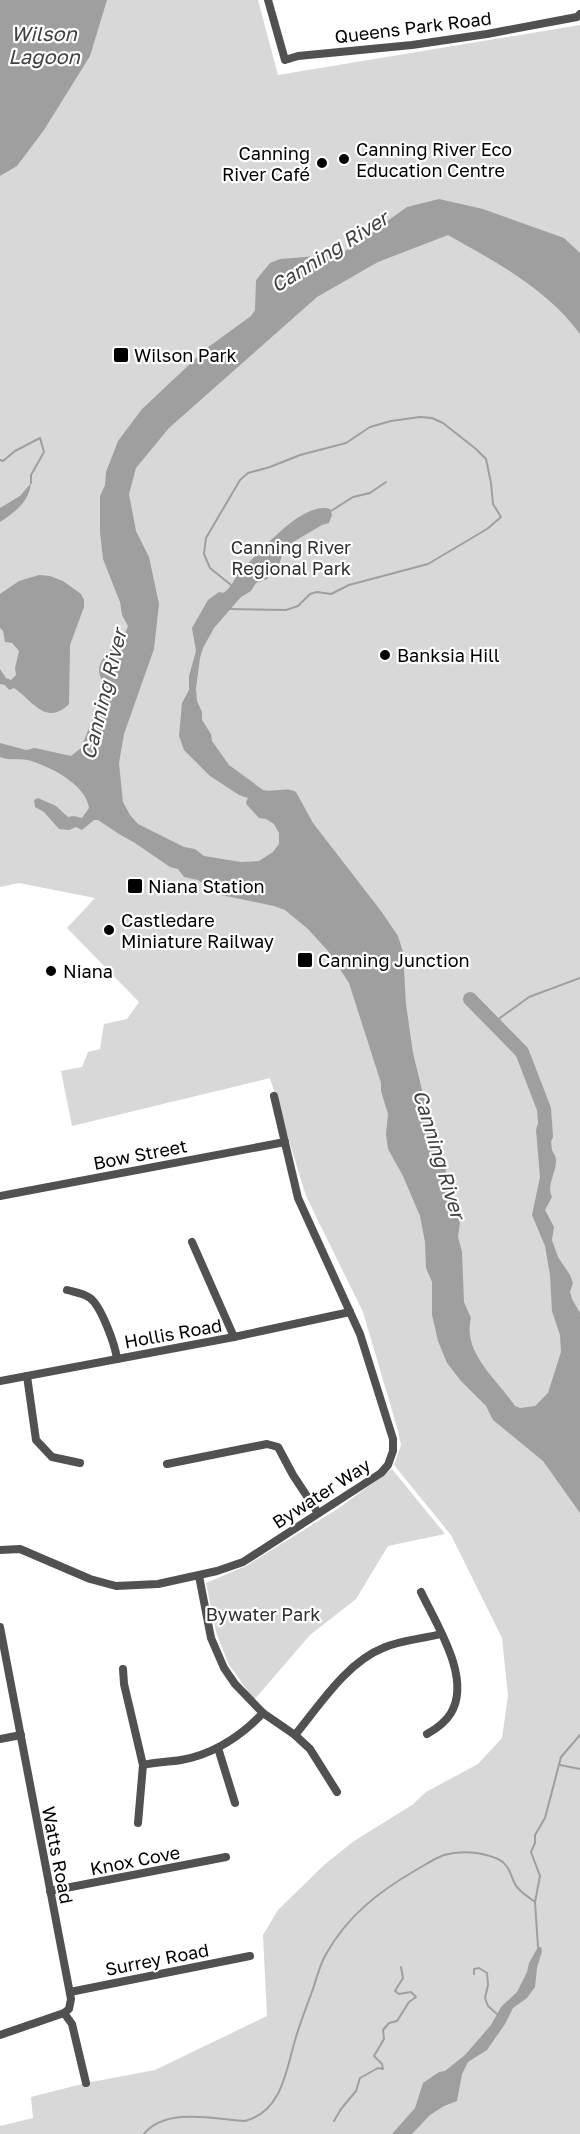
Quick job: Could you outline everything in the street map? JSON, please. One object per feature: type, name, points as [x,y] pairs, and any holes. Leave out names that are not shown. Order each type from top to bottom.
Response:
[{"type":"street","name":"Queens Park Road","points":[[268,0],[285,60],[298,56],[412,45],[487,34],[577,17],[580,14]]},
{"type":"street","name":"Bywater Way","points":[[0,1550],[20,1549],[90,1579],[116,1586],[158,1584],[217,1571],[243,1562],[381,1473],[388,1465],[393,1451],[393,1439],[360,1334],[298,1198],[274,1096]]},
{"type":"street","name":"Bow Street","points":[[0,1196],[285,1142]]},
{"type":"street","points":[[192,1242],[234,1337]]},
{"type":"street","points":[[67,1290],[86,1296],[94,1303],[113,1343],[117,1359]]},
{"type":"street","name":"Hollis Road","points":[[0,1381],[234,1337],[350,1312]]},
{"type":"street","points":[[27,1376],[36,1440],[52,1457],[80,1463]]},
{"type":"street","points":[[167,1464],[267,1444],[278,1447],[318,1514]]},
{"type":"street","points":[[199,1575],[211,1638],[224,1668],[235,1684],[263,1713],[296,1735],[310,1749],[336,1792]]},
{"type":"street","points":[[421,1592],[452,1656],[457,1675],[457,1694],[452,1712],[442,1725],[427,1734]]},
{"type":"street","name":"Watts Road","points":[[0,1631],[70,1992],[71,2004],[64,2013]]},
{"type":"street","points":[[296,1735],[341,1680],[368,1655],[396,1643],[441,1634]]},
{"type":"street","points":[[123,1669],[124,1684],[143,1765],[138,1823]]},
{"type":"street","points":[[143,1765],[181,1760],[218,1748],[239,1735],[263,1713]]},
{"type":"street","points":[[0,1739],[21,1735]]},
{"type":"street","points":[[218,1748],[235,1803]]},
{"type":"street","name":"Knox Cove","points":[[50,1891],[226,1857]]},
{"type":"street","name":"Surrey Road","points":[[70,1992],[250,1956]]},
{"type":"street","points":[[0,2035],[64,2013],[72,2024],[86,2083]]},
{"type":"green space","name":"Canning River Regional Park","points":[[0,0],[258,0],[278,75],[580,25],[580,2134],[0,2134],[0,2126],[33,2118],[31,2097],[86,2083],[155,2070],[267,2016],[263,1935],[278,1910],[324,1865],[354,1841],[412,1805],[426,1792],[478,1764],[502,1738],[508,1696],[502,1638],[451,1535],[394,1465],[401,1445],[363,1312],[306,1196],[270,1078],[72,1126],[61,1071],[82,1067],[88,1052],[100,1049],[104,1024],[127,1019],[139,1002],[67,928],[95,898],[19,883],[0,887]]},
{"type":"green space","name":"Bywater Park","points":[[392,1469],[445,1534],[388,1546],[356,1599],[310,1635],[254,1700],[228,1663],[216,1632],[206,1583],[246,1566],[339,1508]]},
{"type":"water","name":"Wilson Lagoon","points":[[0,0],[107,0],[90,56],[44,130],[17,166],[0,176]]},
{"type":"water","name":"Canning River","points":[[439,199],[483,209],[564,238],[580,253],[580,334],[552,303],[520,278],[448,235],[378,262],[317,297],[169,428],[136,468],[129,494],[136,531],[149,557],[159,604],[154,649],[124,734],[119,763],[123,802],[138,824],[184,847],[195,849],[204,856],[241,862],[259,861],[273,852],[279,844],[279,833],[274,824],[259,818],[247,805],[248,798],[239,795],[210,776],[184,750],[179,736],[182,703],[189,690],[189,676],[196,651],[192,628],[208,600],[228,589],[239,572],[282,530],[307,513],[319,508],[330,509],[332,515],[329,523],[293,542],[282,556],[278,567],[267,579],[256,583],[251,591],[241,597],[214,628],[200,658],[196,688],[197,701],[202,712],[202,720],[211,734],[212,741],[229,765],[263,790],[296,792],[313,823],[398,936],[403,952],[406,1004],[413,1053],[431,1127],[443,1155],[452,1205],[460,1222],[458,1237],[462,1252],[464,1302],[471,1318],[472,1343],[483,1365],[515,1406],[520,1408],[535,1406],[548,1393],[561,1352],[560,1335],[552,1311],[550,1275],[545,1246],[532,1215],[540,1177],[536,1130],[539,1120],[545,1117],[548,1121],[556,1164],[550,1188],[552,1197],[545,1210],[554,1227],[552,1240],[558,1257],[573,1283],[570,1292],[572,1299],[580,1313],[580,1513],[543,1461],[493,1420],[486,1406],[447,1363],[438,1341],[432,1315],[432,1282],[426,1268],[425,1242],[420,1216],[403,1176],[388,1149],[386,1134],[388,1114],[381,1083],[349,983],[328,951],[308,929],[285,910],[216,894],[198,880],[184,877],[178,869],[170,867],[98,820],[94,820],[82,830],[76,827],[69,830],[59,829],[44,812],[35,807],[34,800],[38,798],[56,806],[68,817],[82,818],[89,808],[81,791],[56,771],[28,760],[0,757],[0,743],[26,750],[35,748],[71,756],[81,748],[105,688],[99,673],[100,664],[122,638],[128,626],[103,559],[100,496],[118,441],[142,409],[207,348],[251,316],[255,310],[256,280],[270,263],[280,259],[341,254],[407,207]]},
{"type":"water","points":[[31,483],[24,501],[0,522],[0,508],[20,496]]},
{"type":"water","points":[[39,575],[63,581],[81,594],[84,600],[84,607],[70,645],[69,704],[53,713],[40,709],[14,688],[9,690],[5,685],[0,684],[0,669],[6,678],[11,680],[16,675],[15,668],[19,651],[12,643],[5,642],[3,631],[0,628],[0,594],[19,581]]},
{"type":"water","points":[[538,1947],[541,1947],[542,1951],[535,1987],[527,1998],[513,2008],[487,2050],[468,2062],[462,2074],[457,2101],[430,2115],[412,2134],[392,2134],[415,2108],[423,2083],[439,2072],[445,2071],[465,2055],[491,2025],[501,2007],[517,1992]]},
{"type":"waterway","points":[[230,609],[286,610],[298,606],[310,594],[317,592],[331,594],[349,585],[428,564],[487,529],[501,517],[493,504],[486,459],[443,423],[432,418],[420,417],[370,427],[346,443],[300,455],[248,473],[240,480],[206,538],[204,554],[210,568],[231,585]]},
{"type":"waterway","points":[[0,460],[3,461],[15,451],[40,438],[44,452],[31,475],[31,483]]},
{"type":"waterway","points":[[331,511],[353,497],[370,493],[386,482]]},
{"type":"waterway","points":[[493,1023],[529,997],[580,978]]},
{"type":"waterway","points":[[470,999],[522,1052],[544,1109],[546,1136]]},
{"type":"waterway","points":[[538,1947],[535,1902],[540,1876],[531,1852],[535,1843],[535,1835],[545,1818],[561,1757],[580,1735]]},
{"type":"waterway","points":[[560,1765],[580,1769]]},
{"type":"waterway","points":[[144,2134],[153,2126],[177,2117],[245,2121],[258,2116],[268,2108],[281,2087],[320,1967],[333,1942],[364,1907],[389,1887],[416,1870],[451,1853],[485,1855],[505,1864],[517,1887],[535,1902]]},
{"type":"waterway","points":[[334,2121],[356,2091],[360,2078],[378,2068],[383,2069],[382,2064],[374,2056],[384,2039],[383,2030],[389,2023],[397,2021],[409,2002],[416,1997],[411,1992],[399,1994],[395,1991],[403,1978],[401,1967]]},
{"type":"waterway","points":[[474,1974],[474,1969],[479,1968],[487,1973],[488,1985],[485,1998],[488,2006],[497,2014]]},
{"type":"place","name":"Canning River Eco Education Centre","points":[[344,159]]},
{"type":"place","name":"Canning River Café","points":[[322,163]]},
{"type":"place","name":"Wilson Park","points":[[121,355]]},
{"type":"place","name":"Banksia Hill","points":[[385,655]]},
{"type":"place","name":"Niana Station","points":[[135,886]]},
{"type":"place","name":"Castledare Miniature Railway","points":[[109,930]]},
{"type":"place","name":"Canning Junction","points":[[305,960]]},
{"type":"place","name":"Niana","points":[[51,971]]}]
